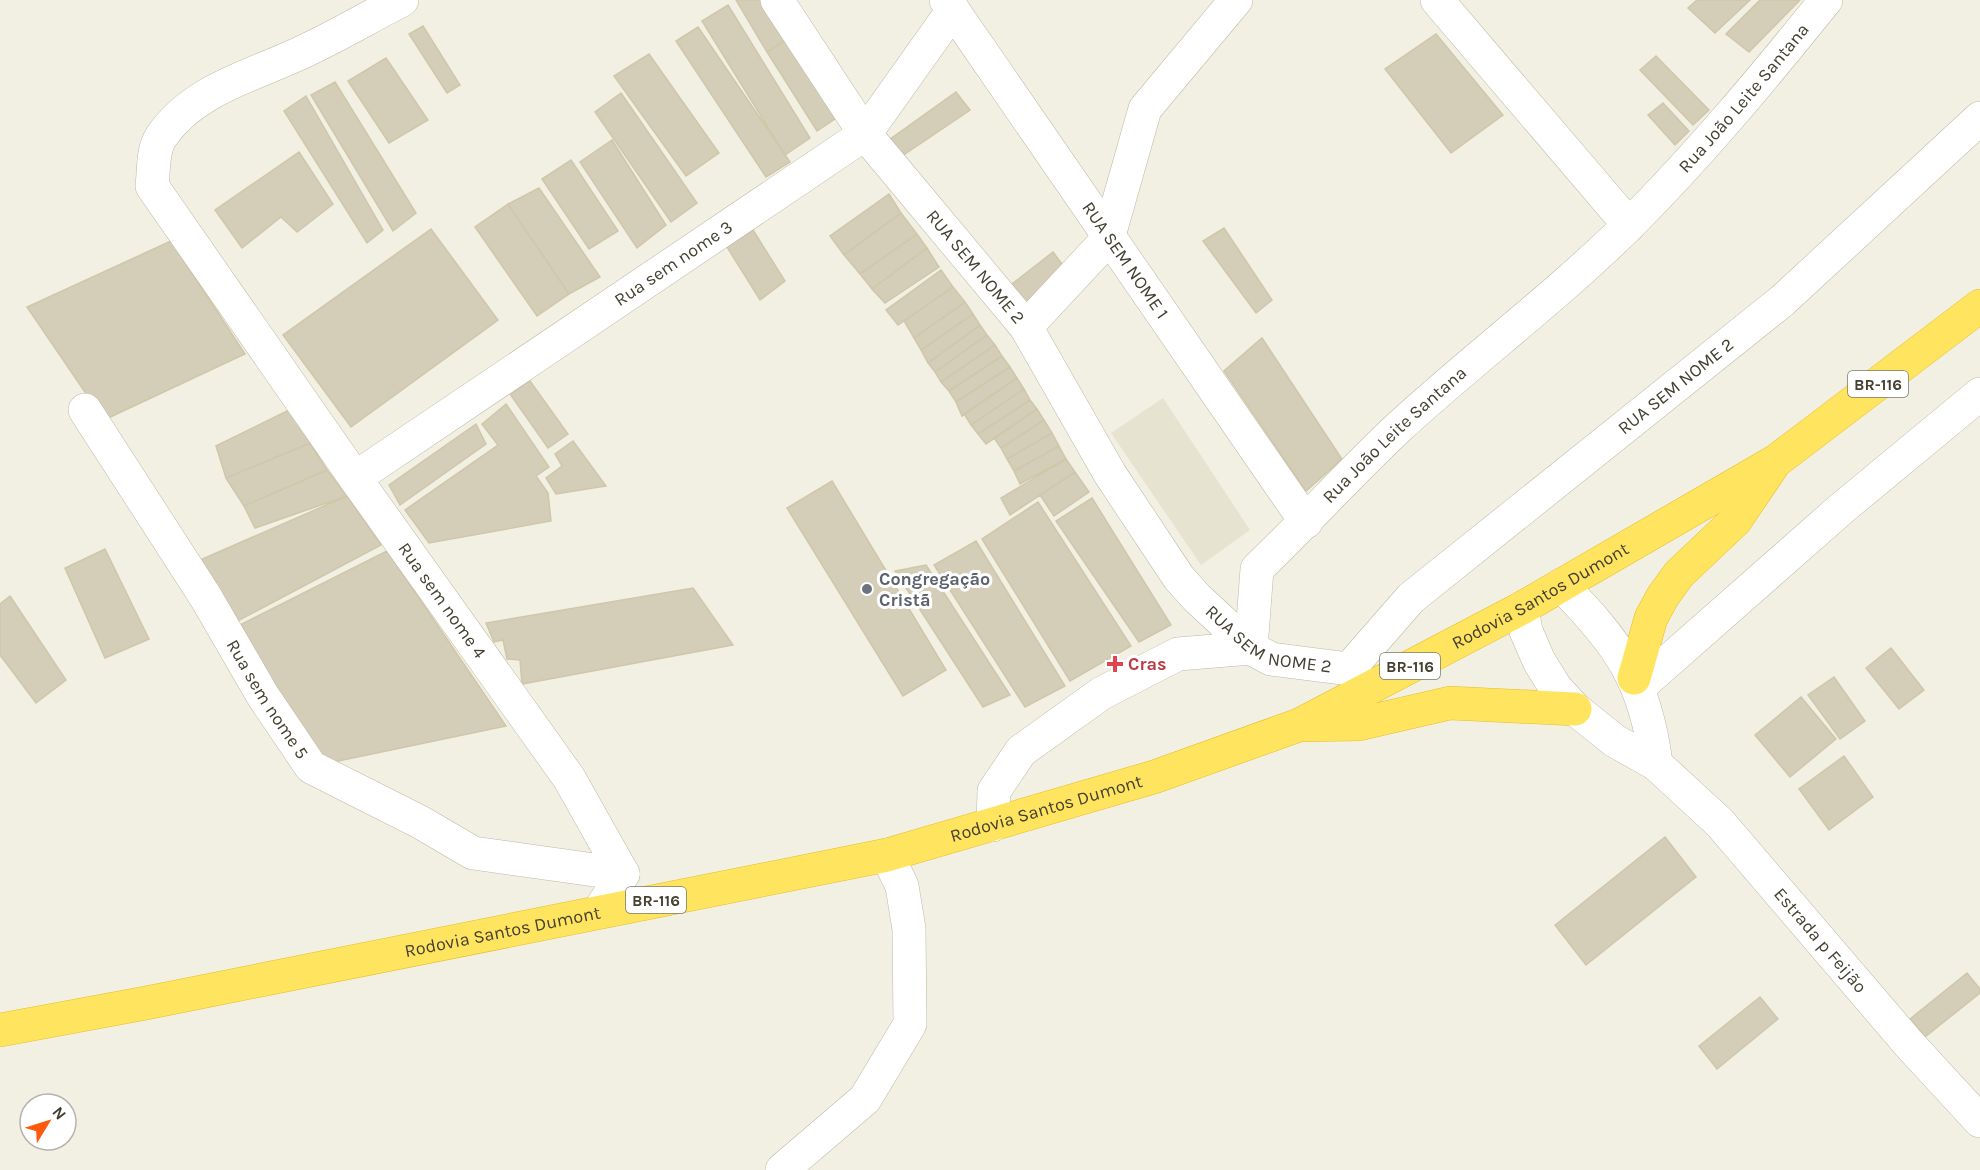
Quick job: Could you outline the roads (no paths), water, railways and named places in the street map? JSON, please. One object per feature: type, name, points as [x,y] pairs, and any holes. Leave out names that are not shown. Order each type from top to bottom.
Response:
[{"type":"highway","name":"Rodovia Santos Dumont","points":[[0,1030],[888,855],[1154,777],[1299,725],[1521,608],[1776,461],[1980,306]]},
{"type":"highway","points":[[1636,682],[1651,618],[1663,596],[1679,574],[1735,521],[1776,461]]},
{"type":"highway","points":[[1299,725],[1359,724],[1450,703],[1575,709]]},
{"type":"street","name":"Rua sem nome 4","points":[[402,0],[298,55],[208,94],[179,116],[160,138],[155,149],[152,186],[355,478],[569,778],[623,874]]},
{"type":"street","name":"RUA SEM NOME 2","points":[[777,0],[865,134],[1026,327],[1110,474],[1179,578],[1251,648],[1270,659],[1350,669],[1411,598],[1782,301],[1980,118]]},
{"type":"street","points":[[1026,327],[1108,239],[1144,109],[1236,0]]},
{"type":"street","points":[[1437,0],[1629,225]]},
{"type":"street","name":"Rua João Leite Santana","points":[[1251,648],[1257,569],[1306,522],[1349,473],[1404,422],[1572,278],[1629,225],[1717,133],[1826,0]]},
{"type":"street","name":"Rua sem nome 3","points":[[355,478],[865,134],[949,5]]},
{"type":"street","name":"RUA SEM NOME 1","points":[[949,5],[1108,239],[1306,522]]},
{"type":"street","points":[[1636,682],[1980,394]]},
{"type":"street","name":"Rua sem nome 5","points":[[85,410],[204,596],[263,696],[311,767],[420,822],[474,853],[623,874]]},
{"type":"street","points":[[1561,585],[1594,618],[1636,682],[1651,726],[1656,764]]},
{"type":"street","name":"Estrada p Feijão","points":[[1521,608],[1526,631],[1539,662],[1555,687],[1575,709],[1615,741],[1656,764],[1720,823],[1909,1044],[1980,1121]]},
{"type":"street","points":[[993,825],[994,791],[1016,757],[1093,699],[1178,654],[1251,648]]},
{"type":"street","points":[[1299,725],[1350,669]]},
{"type":"street","points":[[782,1170],[866,1099],[910,1024],[909,929],[903,886],[888,855]]},
{"type":"street","points":[[599,911],[623,874]]},
{"type":"place","name":"Congregação Cristã","points":[[867,589]]},
{"type":"place","name":"Cras","points":[[1115,664]]}]
